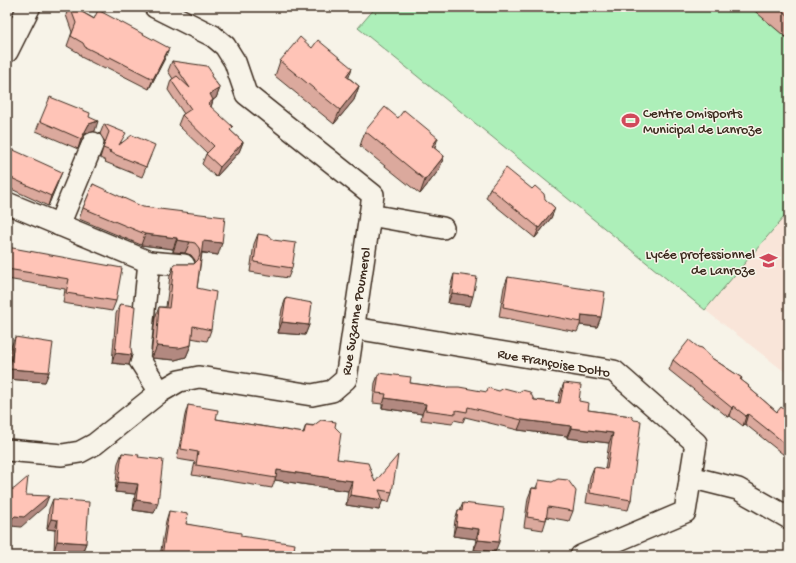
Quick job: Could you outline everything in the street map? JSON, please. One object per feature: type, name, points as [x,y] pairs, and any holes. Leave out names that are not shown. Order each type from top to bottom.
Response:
[{"type":"main road","points":[[7,51],[29,7]]},
{"type":"street","name":"Rue Suzanne Poumerol","points":[[7,450],[62,454],[80,452],[95,444],[160,392],[179,381],[199,377],[312,395],[332,390],[346,379],[373,195],[246,94],[235,62],[225,46],[213,36],[155,7]]},
{"type":"street","points":[[59,224],[93,143]]},
{"type":"street","points":[[7,203],[149,262],[184,265]]},
{"type":"street","points":[[370,215],[443,228]]},
{"type":"street","points":[[149,262],[139,359],[160,392]]},
{"type":"street","name":"Rue Françoise Dolto","points":[[354,328],[614,371],[696,443],[685,512],[581,556]]},
{"type":"street","points":[[690,477],[738,489],[789,518]]},
{"type":"shaded area","name":"Lycée professionnel de Lanroze","points":[[789,211],[789,375],[705,310]]},
{"type":"green space","name":"Centre Omisports Municipal de Lanroze","points":[[376,7],[789,7],[789,211],[705,310],[358,28]]},
{"type":"building","points":[[70,7],[73,7],[94,19],[98,10],[169,48],[153,79],[110,57],[109,59],[85,47],[83,43],[71,36],[76,23]]},
{"type":"building","points":[[778,7],[789,7],[789,16]]},
{"type":"building","points":[[300,37],[312,48],[318,40],[352,68],[346,76],[359,86],[340,110],[280,61]]},
{"type":"building","points":[[172,61],[207,66],[212,73],[211,76],[220,88],[210,94],[213,100],[208,104],[233,127],[230,130],[243,142],[220,167],[206,154],[214,146],[182,115],[191,109],[171,80],[177,76],[190,88]]},
{"type":"building","points":[[50,97],[90,113],[89,117],[98,121],[89,124],[81,139],[40,121]]},
{"type":"building","points":[[385,107],[398,118],[404,110],[438,138],[432,146],[444,156],[425,180],[365,131]]},
{"type":"building","points":[[104,124],[126,133],[119,145],[132,135],[155,145],[146,167],[109,152],[111,151],[103,148],[109,132]]},
{"type":"building","points":[[7,147],[62,172],[51,196],[7,176]]},
{"type":"building","points":[[506,168],[532,189],[535,186],[544,194],[545,199],[555,208],[539,228],[490,188]]},
{"type":"building","points":[[93,184],[143,207],[225,217],[222,243],[203,241],[197,288],[216,292],[211,330],[193,326],[191,345],[179,348],[156,345],[159,307],[169,308],[174,264],[194,264],[200,255],[199,248],[195,243],[177,240],[177,238],[145,234],[83,208]]},
{"type":"building","points":[[258,234],[270,236],[273,240],[296,243],[292,268],[254,262]]},
{"type":"building","points":[[7,247],[122,268],[116,301],[66,293],[69,279],[7,269]]},
{"type":"building","points":[[454,274],[477,277],[473,296],[452,293]]},
{"type":"building","points":[[508,277],[605,292],[601,317],[582,315],[581,322],[503,307]]},
{"type":"building","points":[[286,298],[312,303],[309,325],[282,322]]},
{"type":"building","points":[[120,304],[135,306],[131,348],[132,355],[115,353]]},
{"type":"building","points":[[15,337],[53,343],[49,372],[10,369]]},
{"type":"building","points":[[689,340],[698,347],[702,348],[710,357],[742,378],[740,379],[749,386],[748,387],[777,412],[781,407],[789,413],[789,443],[787,445],[748,414],[746,416],[733,406],[732,408],[673,360]]},
{"type":"building","points":[[379,373],[411,377],[410,383],[447,388],[459,387],[487,392],[488,388],[499,391],[504,388],[519,392],[522,390],[530,392],[534,400],[560,403],[564,383],[581,385],[579,401],[589,403],[588,410],[631,416],[634,420],[641,421],[631,500],[590,493],[594,467],[607,469],[613,433],[522,420],[468,407],[467,412],[456,410],[456,414],[425,410],[426,404],[385,398],[386,394],[376,393]]},
{"type":"building","points":[[188,405],[218,410],[216,419],[304,433],[306,425],[313,426],[321,420],[336,422],[335,427],[341,433],[337,459],[368,463],[375,482],[398,455],[392,492],[379,490],[383,500],[350,495],[352,481],[277,470],[276,478],[196,465],[198,452],[181,449]]},
{"type":"building","points":[[122,453],[139,455],[138,457],[163,460],[158,503],[136,500],[138,484],[118,482]]},
{"type":"building","points":[[28,477],[26,495],[49,496],[24,517],[15,516],[11,520],[7,519],[7,489],[14,489]]},
{"type":"building","points":[[558,479],[568,480],[576,491],[573,511],[548,507],[546,520],[527,517],[532,488],[538,489],[539,480],[552,482]]},
{"type":"building","points":[[53,499],[89,502],[86,543],[57,541],[58,520],[51,519]]},
{"type":"building","points":[[463,503],[504,508],[499,542],[478,540],[479,529],[456,526],[458,510],[462,511]]},
{"type":"building","points":[[169,511],[188,514],[186,524],[241,533],[241,536],[295,544],[293,555],[304,556],[212,556],[187,552],[186,556],[162,556]]},
{"type":"building","points":[[108,552],[127,556],[108,556]]},
{"type":"building","points":[[684,553],[704,556],[684,556]]},
{"type":"building","points":[[707,553],[715,554],[717,556],[704,556]]},
{"type":"place","name":"Centre Omisports Municipal de Lanroze","points":[[630,120]]},
{"type":"place","name":"Lycée professionnel de Lanroze","points":[[768,261]]}]
